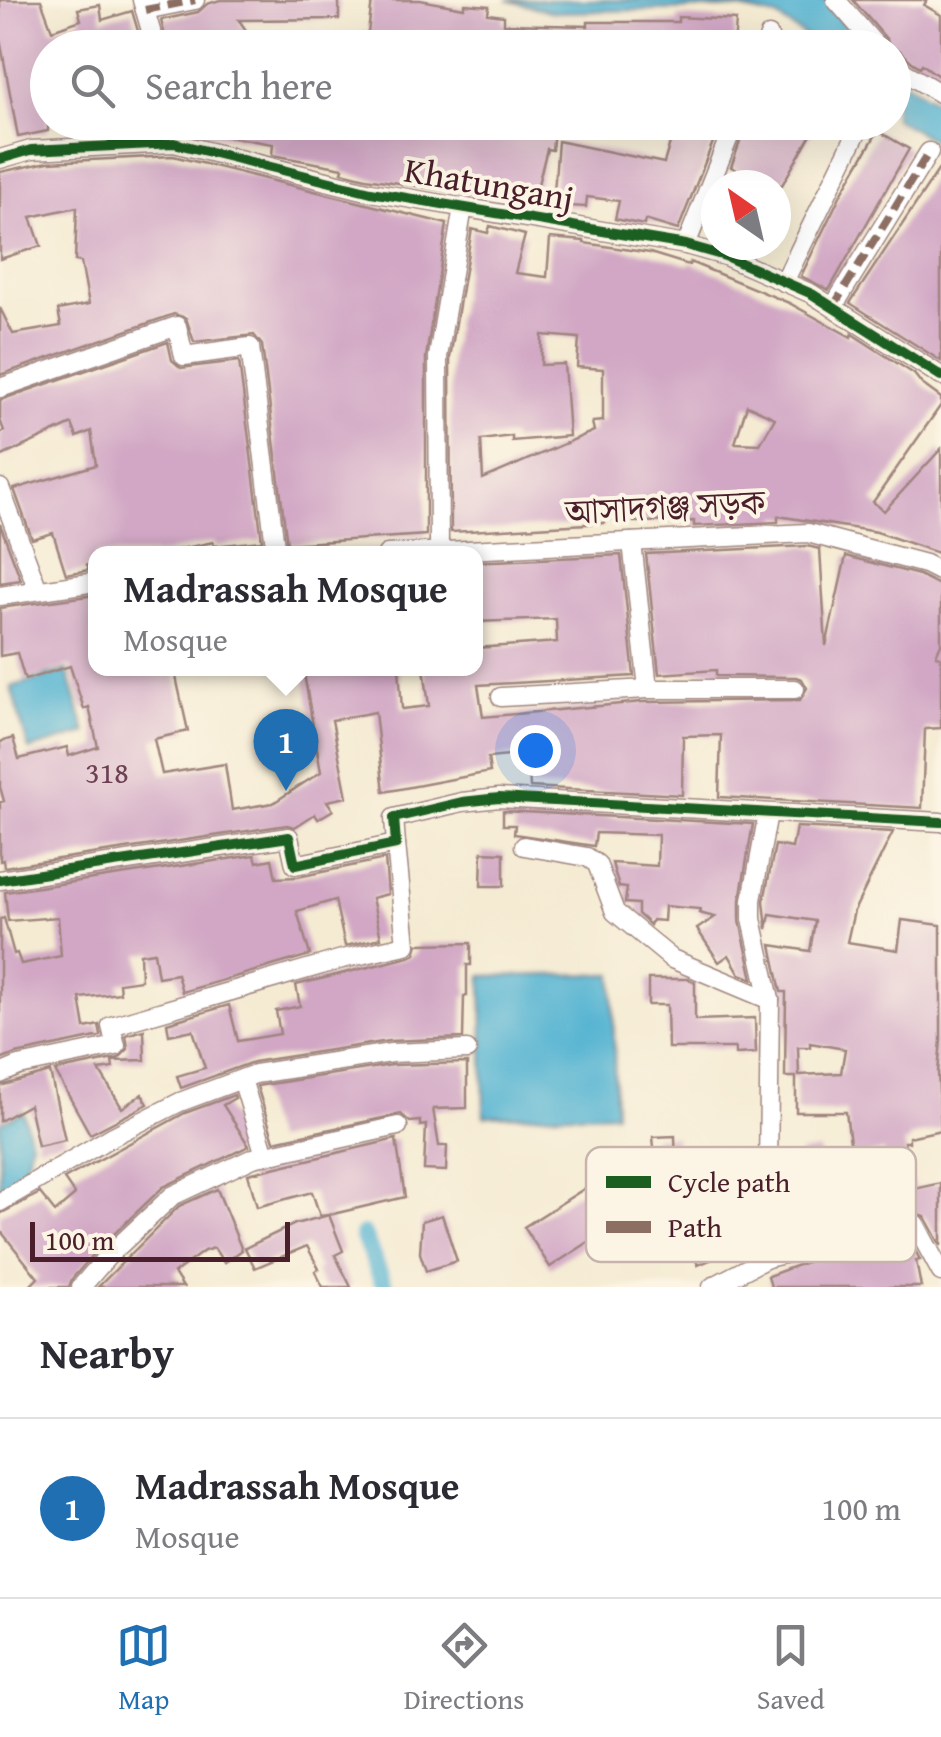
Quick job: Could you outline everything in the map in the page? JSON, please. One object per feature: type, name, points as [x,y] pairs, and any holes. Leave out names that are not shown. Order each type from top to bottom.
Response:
[{"type":"street","points":[[151,30],[144,5],[195,0]]},
{"type":"street","points":[[836,0],[862,30]]},
{"type":"street","points":[[911,79],[941,94]]},
{"type":"street","points":[[686,246],[728,140]]},
{"type":"street","points":[[784,282],[853,140]]},
{"type":"street","name":"Khatunganj","points":[[0,159],[31,150],[174,143],[370,192],[686,246],[725,256],[784,282],[834,308],[941,376]]},
{"type":"street","points":[[834,308],[929,152]]},
{"type":"street","points":[[440,546],[438,358],[463,207]]},
{"type":"street","points":[[0,388],[178,326],[184,356],[250,346],[275,546]]},
{"type":"street","points":[[0,488],[38,590]]},
{"type":"street","name":"আসাদগঞ্জ সড়ক","points":[[483,549],[808,533],[926,564],[941,572]]},
{"type":"street","points":[[632,542],[648,689]]},
{"type":"street","points":[[0,596],[88,583]]},
{"type":"street","points":[[502,698],[648,689],[795,689]]},
{"type":"street","points":[[0,1074],[19,1066],[116,1046],[111,1026],[342,959],[406,945],[394,818],[499,798],[941,822]]},
{"type":"street","points":[[768,812],[752,919],[770,1000],[768,1147]]},
{"type":"street","points":[[0,880],[289,837],[295,864],[396,844]]},
{"type":"street","points":[[524,846],[587,857],[596,864],[615,912],[672,959],[770,1000]]},
{"type":"street","points":[[0,1202],[130,1127],[242,1078],[391,1052],[468,1050]]},
{"type":"street","points":[[242,1078],[266,1156]]},
{"type":"street","points":[[80,1287],[172,1196],[253,1158],[398,1126]]},
{"type":"street","points":[[916,1226],[941,1272]]},
{"type":"street","points":[[712,1287],[759,1262]]},
{"type":"water","points":[[507,0],[829,0],[836,3],[849,30],[796,30],[777,17],[737,8],[554,12]]},
{"type":"water","points":[[911,85],[941,105],[941,145],[911,128]]},
{"type":"water","points":[[67,670],[86,733],[29,750],[11,687]]},
{"type":"water","points":[[613,974],[615,1113],[484,1116],[482,976]]},
{"type":"water","points":[[23,1111],[31,1141],[23,1180],[0,1194],[0,1123]]},
{"type":"building","points":[[0,0],[41,0],[52,30],[30,30],[30,135],[18,137],[0,39]]},
{"type":"building","points":[[220,0],[339,0],[339,19],[239,20],[246,30],[164,30],[161,20],[198,12]]},
{"type":"building","points":[[372,0],[420,0],[464,8],[465,4],[489,6],[488,14],[504,16],[504,24],[588,26],[588,22],[678,22],[678,17],[736,20],[735,30],[368,30]]},
{"type":"building","points":[[853,0],[927,0],[924,5],[941,15],[941,78],[911,61],[911,30],[878,30]]},
{"type":"building","points":[[100,5],[102,20],[132,11],[138,30],[52,30],[81,20],[78,9]]},
{"type":"building","points":[[248,140],[553,140],[552,150],[547,149],[533,204],[366,178],[342,172],[343,168],[272,155],[273,144]]},
{"type":"building","points":[[671,140],[714,140],[678,230],[645,220],[644,225],[615,219],[619,201],[587,197],[586,207],[553,205],[558,141],[664,163]]},
{"type":"building","points":[[741,140],[808,140],[791,170],[731,167]]},
{"type":"building","points":[[873,140],[894,140],[909,149],[829,290],[801,276]]},
{"type":"building","points":[[173,156],[447,224],[426,357],[426,535],[287,544],[262,345],[254,335],[194,342],[186,318],[174,314],[0,375],[0,308],[13,334],[61,326],[58,310],[89,304],[81,262],[75,261],[77,207],[31,217],[41,246],[0,259],[0,172],[48,162]]},
{"type":"building","points":[[941,166],[941,361],[850,303]]},
{"type":"building","points":[[490,226],[525,235],[515,273],[547,277],[550,238],[650,253],[689,265],[690,262],[789,303],[851,337],[852,334],[914,374],[941,398],[941,405],[873,502],[884,511],[941,449],[941,554],[877,532],[778,516],[778,522],[694,526],[694,521],[604,519],[604,523],[451,532],[450,358],[472,229],[488,233]],"holes":[[[542,335],[579,338],[577,367],[603,369],[603,421],[592,422],[594,431],[483,479],[481,440],[569,436],[564,364],[541,365]],[[747,405],[775,418],[760,444],[735,443]]]},
{"type":"building","points":[[168,342],[172,360],[181,368],[239,361],[262,541],[214,546],[213,542],[195,546],[88,546],[88,570],[66,574],[53,533],[32,539],[14,489],[96,465],[91,431],[77,437],[72,424],[0,457],[0,433],[4,431],[0,400]]},
{"type":"building","points":[[0,524],[21,580],[0,583]]},
{"type":"building","points":[[807,546],[820,549],[826,646],[846,556],[919,575],[941,586],[941,644],[936,655],[941,658],[941,728],[925,729],[922,808],[719,797],[721,735],[683,736],[682,795],[530,787],[528,754],[488,758],[490,772],[384,792],[375,712],[332,720],[347,797],[327,801],[333,810],[318,819],[315,814],[295,827],[287,825],[4,867],[3,860],[0,861],[0,802],[4,801],[0,787],[0,742],[13,738],[19,759],[67,747],[69,756],[98,747],[89,707],[84,709],[70,666],[25,680],[17,653],[0,656],[0,608],[88,596],[88,676],[176,676],[188,731],[154,739],[162,774],[225,764],[232,810],[273,803],[321,772],[304,676],[400,676],[402,709],[429,706],[425,676],[483,676],[483,647],[557,642],[556,619],[483,622],[483,562],[621,555],[634,676],[478,685],[483,717],[642,702],[800,700],[807,688],[796,677],[716,676],[716,670],[659,674],[646,554]]},
{"type":"building","points":[[503,811],[753,824],[740,921],[753,979],[740,974],[729,955],[719,962],[697,929],[715,917],[699,913],[700,909],[665,906],[664,921],[652,920],[650,925],[638,914],[638,904],[625,903],[627,888],[619,887],[612,863],[657,866],[658,835],[596,833],[594,846],[514,834],[515,825],[503,825]]},
{"type":"building","points":[[796,827],[893,832],[854,911],[847,942],[898,950],[902,920],[941,925],[941,1130],[909,1137],[905,1147],[851,1147],[846,1112],[796,1112],[796,1077],[785,1077],[786,992],[781,992],[771,945],[810,951],[815,921],[770,914],[767,929],[764,901],[775,845],[792,848]],"holes":[[[810,1043],[845,1049],[841,1073],[799,1075],[798,1047],[810,1047]]]},
{"type":"building","points":[[482,852],[504,853],[504,886],[481,886]]},
{"type":"building","points":[[255,855],[257,862],[272,859],[276,878],[385,859],[388,894],[372,898],[381,938],[345,946],[335,900],[297,911],[310,955],[182,992],[177,974],[158,977],[154,952],[140,954],[141,980],[119,983],[120,993],[80,998],[85,1028],[99,1025],[101,1036],[0,1060],[0,919],[4,918],[14,954],[17,953],[21,964],[61,956],[58,917],[8,921],[5,892]]},
{"type":"building","points":[[471,943],[463,1038],[389,1041],[253,1062],[181,1088],[177,1076],[205,1068],[193,1030],[169,1035],[167,1023],[229,1005],[238,1041],[280,1034],[276,1011],[300,1006],[296,985],[409,957],[415,954],[418,944]]},
{"type":"building","points":[[648,979],[695,982],[695,1020],[755,1018],[756,1053],[735,1054],[735,1048],[668,1048],[667,1005],[648,1005]]},
{"type":"building","points":[[144,1030],[145,1060],[112,1061],[113,1068],[99,1070],[122,1108],[142,1094],[148,1104],[90,1134],[55,1071],[119,1058],[128,1049],[126,1035]]},
{"type":"building","points":[[467,1063],[467,1108],[433,1109],[439,1146],[447,1146],[446,1171],[424,1170],[426,1125],[410,1122],[401,1114],[274,1141],[257,1086],[392,1065]]},
{"type":"building","points":[[50,1072],[65,1140],[38,1146],[29,1105],[0,1121],[0,1086]]},
{"type":"building","points":[[234,1095],[223,1105],[249,1146],[163,1187],[98,1249],[69,1287],[29,1287],[38,1278],[0,1230],[0,1214],[40,1193],[55,1212],[75,1195],[64,1179],[185,1113]]},
{"type":"building","points":[[675,1136],[675,1147],[654,1147],[653,1137]]},
{"type":"building","points":[[396,1139],[405,1197],[320,1216],[312,1192],[257,1207],[248,1174]]},
{"type":"building","points":[[941,1183],[941,1246],[925,1217],[916,1213],[916,1189]]},
{"type":"building","points":[[586,1188],[586,1244],[550,1267],[524,1227]]},
{"type":"building","points":[[217,1189],[242,1250],[224,1263],[214,1248],[204,1251],[174,1273],[183,1287],[98,1287],[179,1206]]},
{"type":"building","points":[[329,1215],[343,1251],[335,1255],[351,1287],[323,1287],[307,1246],[255,1268],[245,1248],[295,1224]]},
{"type":"building","points":[[442,1215],[457,1261],[426,1271],[420,1253],[422,1221]]},
{"type":"building","points":[[916,1261],[921,1287],[771,1287],[768,1276],[806,1262]]},
{"type":"waterway","points":[[363,1235],[385,1287]]},
{"type":"marked path","points":[[145,10],[195,0]]},
{"type":"marked path","points":[[833,307],[929,152]]},
{"type":"cycle path","points":[[0,159],[31,150],[174,143],[371,192],[686,245],[725,256],[812,294],[941,376]]},
{"type":"cycle path","points":[[0,880],[289,837],[295,865],[396,844],[394,818],[499,798],[941,822]]},
{"type":"place","name":"Madrassah Mosque","points":[[286,791]]}]
